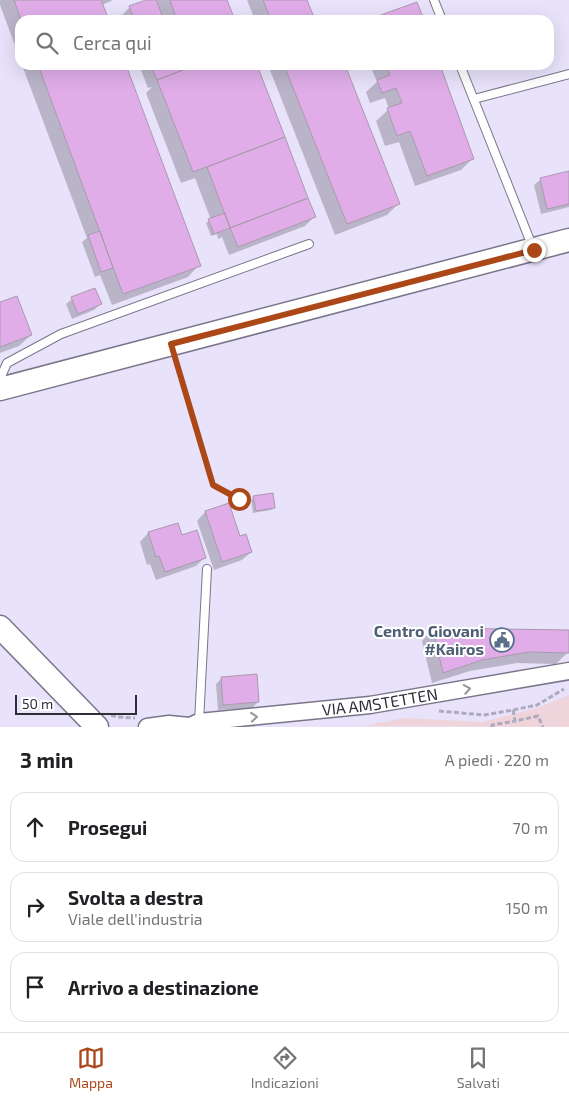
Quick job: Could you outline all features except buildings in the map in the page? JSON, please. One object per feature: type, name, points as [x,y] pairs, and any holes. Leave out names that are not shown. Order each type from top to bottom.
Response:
[{"type":"street","points":[[0,389],[569,240]]},
{"type":"street","points":[[0,628],[102,720]]},
{"type":"street","name":"VIA AMSTETTEN","points":[[142,723],[191,726],[370,705],[569,671]]},
{"type":"lane","points":[[434,0],[440,15]]},
{"type":"lane","points":[[462,70],[534,250]]},
{"type":"lane","points":[[474,99],[569,74]]},
{"type":"lane","points":[[0,378],[7,363],[61,334],[309,244]]},
{"type":"lane","points":[[191,726],[207,569]]},
{"type":"path","points":[[171,344],[213,485],[239,499]]},
{"type":"path","points":[[513,710],[515,720]]},
{"type":"path","points":[[492,727],[492,725],[538,716],[543,727]]},
{"type":"path","points":[[102,720],[117,717],[142,723]]},
{"type":"shaded area","points":[[569,695],[569,727],[362,726],[404,718],[482,722],[540,707]]},
{"type":"place","name":"Centro Giovani #Kairos","points":[[502,640]]},
{"type":"route","points":[[239,499],[213,485],[171,344],[534,250]]}]
